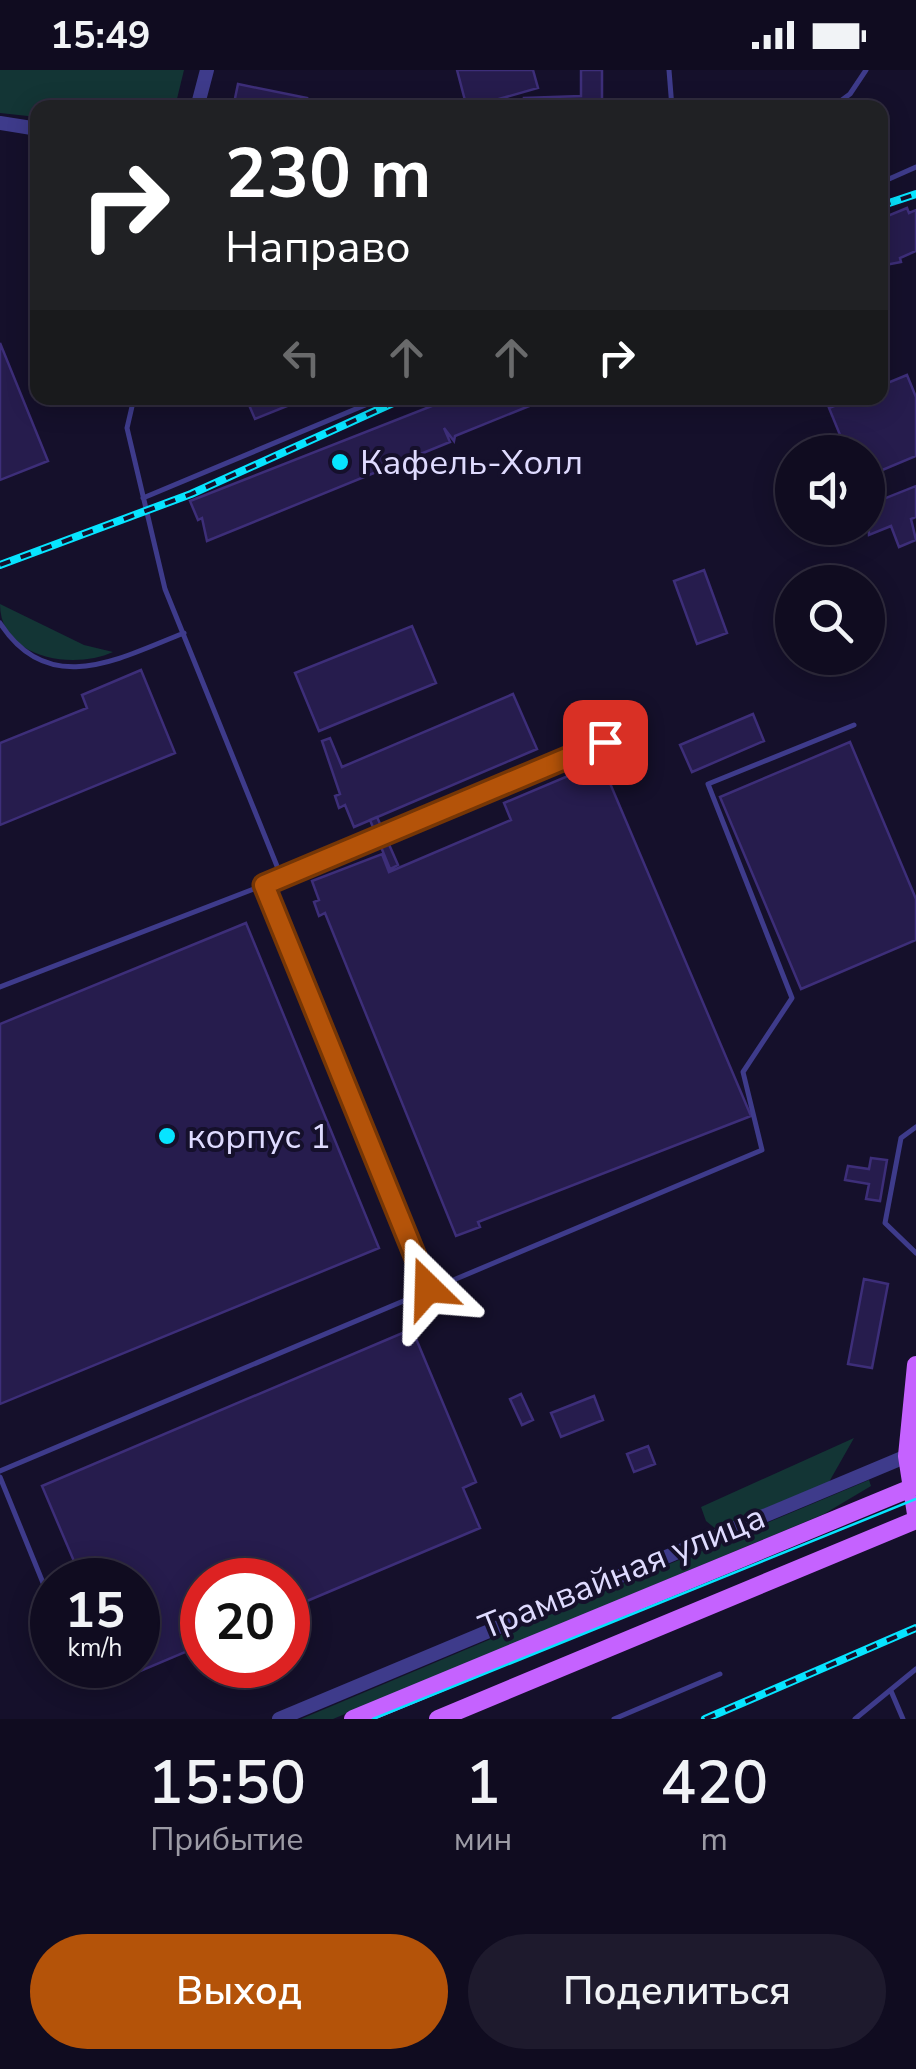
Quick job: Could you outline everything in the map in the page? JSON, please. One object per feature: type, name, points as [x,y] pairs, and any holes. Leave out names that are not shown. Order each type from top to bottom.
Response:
[{"type":"main road","points":[[916,1365],[912,1416],[916,1517]]},
{"type":"main road","name":"Трамвайная улица","points":[[352,1719],[913,1487]]},
{"type":"main road","name":"Трамвайная улица","points":[[438,1719],[916,1517]]},
{"type":"street","points":[[199,100],[206,70]]},
{"type":"street","points":[[0,122],[30,128]]},
{"type":"street","points":[[280,1719],[912,1458]]},
{"type":"lane","points":[[669,70],[671,100]]},
{"type":"lane","points":[[842,100],[866,70]]},
{"type":"lane","points":[[888,179],[916,167]]},
{"type":"lane","points":[[132,405],[127,428],[164,589],[281,876]]},
{"type":"lane","points":[[143,498],[365,405]]},
{"type":"lane","points":[[0,623],[28,654],[54,665],[85,668],[184,632]]},
{"type":"lane","points":[[33,1558],[0,1474],[428,1288],[762,1150],[744,1072],[792,998],[708,784],[854,725]]},
{"type":"lane","points":[[0,986],[264,885],[605,742]]},
{"type":"lane","points":[[264,885],[428,1288]]},
{"type":"lane","points":[[916,1127],[901,1138],[885,1223],[916,1253]]},
{"type":"lane","points":[[855,1719],[916,1670]]},
{"type":"lane","points":[[614,1719],[720,1674]]},
{"type":"lane","points":[[891,1691],[903,1719]]},
{"type":"green space","points":[[0,70],[184,70],[177,100],[30,100],[30,116],[0,113]]},
{"type":"green space","points":[[0,604],[84,645],[113,652],[79,660],[42,655],[25,648],[3,623]]},
{"type":"green space","points":[[854,1438],[829,1482],[716,1529],[706,1521],[701,1507]]},
{"type":"green space","points":[[869,1480],[871,1486],[824,1514],[333,1719],[301,1719]]},
{"type":"building","points":[[457,70],[533,70],[538,88],[495,100],[465,100]]},
{"type":"building","points":[[581,70],[602,70],[602,100],[524,98],[581,96]]},
{"type":"building","points":[[238,84],[307,98],[307,100],[235,100]]},
{"type":"building","points":[[907,208],[909,213],[916,210],[916,251],[900,258],[901,262],[888,264],[888,216]]},
{"type":"building","points":[[0,343],[48,461],[0,480]]},
{"type":"building","points":[[907,375],[916,397],[916,456],[885,469],[885,435],[840,435],[829,408],[888,405],[888,383]]},
{"type":"building","points":[[249,405],[290,405],[255,419]]},
{"type":"building","points":[[434,405],[532,405],[455,436],[454,441],[444,428],[450,442],[207,541],[202,518],[198,520],[190,501]]},
{"type":"building","points":[[916,486],[916,517],[911,519],[916,540],[899,547],[891,526],[885,528],[885,498]]},
{"type":"building","points":[[704,570],[727,633],[697,644],[674,581]]},
{"type":"building","points":[[412,626],[436,683],[319,731],[295,673]]},
{"type":"building","points":[[141,670],[175,753],[0,825],[0,743],[87,708],[82,695]]},
{"type":"building","points":[[513,694],[537,749],[354,827],[345,805],[339,808],[335,796],[340,794],[322,741],[330,738],[342,767]]},
{"type":"building","points":[[753,714],[764,741],[692,772],[680,745]]},
{"type":"building","points":[[850,742],[916,899],[916,940],[801,989],[720,797]]},
{"type":"building","points":[[601,762],[751,1116],[478,1222],[480,1227],[456,1236],[325,913],[319,916],[314,902],[319,900],[312,881],[382,854],[389,872],[511,820],[504,803]]},
{"type":"building","points":[[377,817],[398,865],[390,869],[370,820]]},
{"type":"building","name":"корпус 1","points":[[246,923],[379,1248],[0,1404],[0,1024]]},
{"type":"building","points":[[871,1158],[887,1160],[880,1201],[866,1199],[869,1184],[845,1180],[848,1166],[869,1169]]},
{"type":"building","points":[[864,1279],[888,1284],[872,1368],[848,1364]]},
{"type":"building","points":[[412,1329],[476,1482],[463,1488],[480,1528],[310,1600],[310,1558],[180,1558],[180,1654],[160,1663],[160,1558],[73,1558],[42,1486]]},
{"type":"building","points":[[521,1394],[533,1420],[522,1425],[510,1399]]},
{"type":"building","points":[[594,1396],[603,1420],[561,1437],[551,1413]]},
{"type":"building","points":[[648,1446],[655,1464],[634,1472],[627,1454]]},
{"type":"tram line","points":[[373,1719],[916,1499]]},
{"type":"railway","points":[[888,203],[916,194]]},
{"type":"railway","points":[[0,565],[191,494],[388,405]]},
{"type":"railway","points":[[705,1719],[916,1628]]},
{"type":"place","name":"Кафель-Холл","points":[[340,462]]},
{"type":"place","name":"корпус 1","points":[[167,1136]]},
{"type":"route","points":[[428,1288],[264,885],[605,742]]}]
